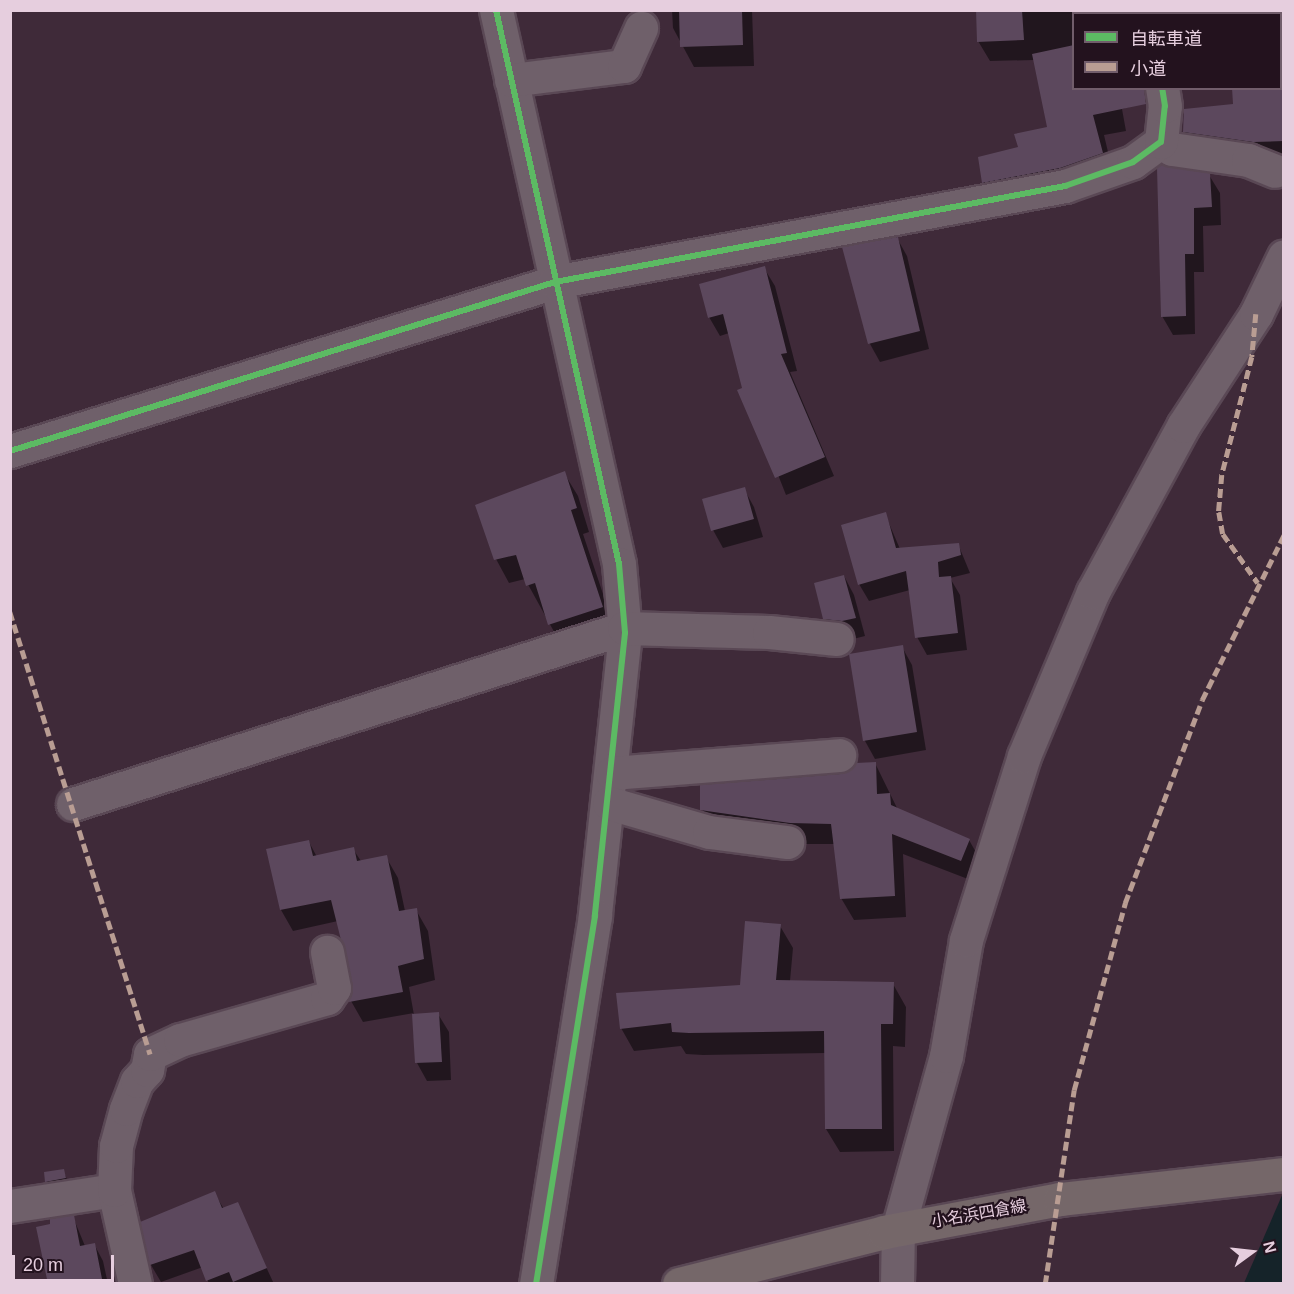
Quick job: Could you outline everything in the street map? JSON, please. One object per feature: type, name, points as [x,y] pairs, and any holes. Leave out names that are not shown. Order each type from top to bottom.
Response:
[{"type":"main road","name":"小名浜四倉線","points":[[679,1284],[911,1227],[1060,1199],[1284,1174]]},
{"type":"street","points":[[496,10],[555,282],[620,564],[624,628],[610,788],[595,916],[536,1284]]},
{"type":"street","points":[[512,80],[624,66],[640,28]]},
{"type":"street","points":[[10,451],[555,282],[1065,186],[1132,162],[1161,142],[1165,106],[1162,90]]},
{"type":"street","points":[[1161,142],[1172,149],[1248,160],[1275,171]]},
{"type":"street","points":[[897,1284],[946,1056],[966,940],[1024,756],[1093,592],[1184,426],[1256,314],[1284,256]]},
{"type":"street","points":[[73,804],[624,628],[769,632],[837,639]]},
{"type":"street","points":[[610,788],[839,755]]},
{"type":"street","points":[[610,788],[709,832],[787,842]]},
{"type":"street","points":[[135,1284],[114,1190],[118,1137],[150,1054],[180,1040],[327,998],[334,988],[327,952]]},
{"type":"street","points":[[10,1206],[114,1190]]},
{"type":"shaded area","points":[[1283,1193],[1283,1283],[1244,1283]]},
{"type":"building","points":[[679,10],[742,10],[743,45],[680,47]]},
{"type":"building","points":[[976,10],[1022,10],[1024,40],[977,42]]},
{"type":"building","points":[[1072,45],[1072,90],[1144,90],[1146,104],[1093,115],[1103,153],[1060,168],[982,183],[978,157],[1018,147],[1014,134],[1047,127],[1032,54]]},
{"type":"building","points":[[1284,88],[1284,141],[1253,142],[1183,132],[1184,109],[1233,104],[1232,90],[1282,90]]},
{"type":"building","points":[[1162,165],[1210,173],[1212,207],[1194,208],[1194,254],[1185,254],[1186,316],[1161,317],[1157,168]]},
{"type":"building","points":[[898,237],[920,331],[868,344],[842,247]]},
{"type":"building","points":[[765,266],[787,353],[781,354],[825,457],[775,478],[737,390],[742,388],[723,314],[708,318],[699,284]]},
{"type":"building","points":[[565,471],[577,508],[571,510],[603,607],[548,625],[535,583],[526,586],[516,555],[494,560],[475,505]]},
{"type":"building","points":[[745,487],[754,519],[711,531],[702,499]]},
{"type":"building","points":[[886,512],[896,548],[959,543],[961,555],[938,562],[939,577],[951,576],[958,633],[915,638],[906,571],[858,585],[841,525]]},
{"type":"building","points":[[844,575],[856,618],[842,621],[823,619],[814,583]]},
{"type":"building","points":[[903,645],[917,732],[863,741],[849,654]]},
{"type":"building","points":[[876,762],[877,794],[890,793],[891,805],[970,839],[961,861],[892,834],[895,896],[840,899],[831,824],[790,823],[700,810],[700,785],[840,774],[856,763]]},
{"type":"building","points":[[309,840],[313,856],[354,847],[357,861],[387,855],[399,911],[417,908],[424,959],[398,966],[403,992],[349,1002],[352,984],[331,900],[280,910],[266,849]]},
{"type":"building","points":[[745,921],[781,924],[776,980],[894,982],[893,1024],[881,1024],[882,1129],[825,1129],[824,1031],[689,1033],[672,1032],[671,1023],[620,1029],[616,993],[740,985]]},
{"type":"building","points":[[439,1012],[442,1062],[415,1063],[412,1014]]},
{"type":"building","points":[[64,1169],[66,1178],[45,1182],[44,1172]]},
{"type":"building","points":[[215,1191],[222,1208],[238,1202],[267,1268],[233,1282],[229,1272],[206,1281],[194,1250],[150,1265],[140,1222]]},
{"type":"building","points":[[74,1215],[80,1246],[95,1243],[103,1284],[48,1284],[36,1227],[50,1224],[50,1219]]},
{"type":"marked path","points":[[1256,314],[1252,357],[1222,475],[1219,512],[1223,534],[1258,583]]},
{"type":"marked path","points":[[1045,1284],[1074,1090],[1125,903],[1202,700],[1284,535]]},
{"type":"marked path","points":[[10,612],[150,1054]]},
{"type":"cycle path","points":[[496,10],[619,564],[625,633],[595,916],[536,1284]]},
{"type":"cycle path","points":[[10,451],[555,282],[1065,186],[1133,162],[1161,142],[1165,106],[1162,90]]}]
